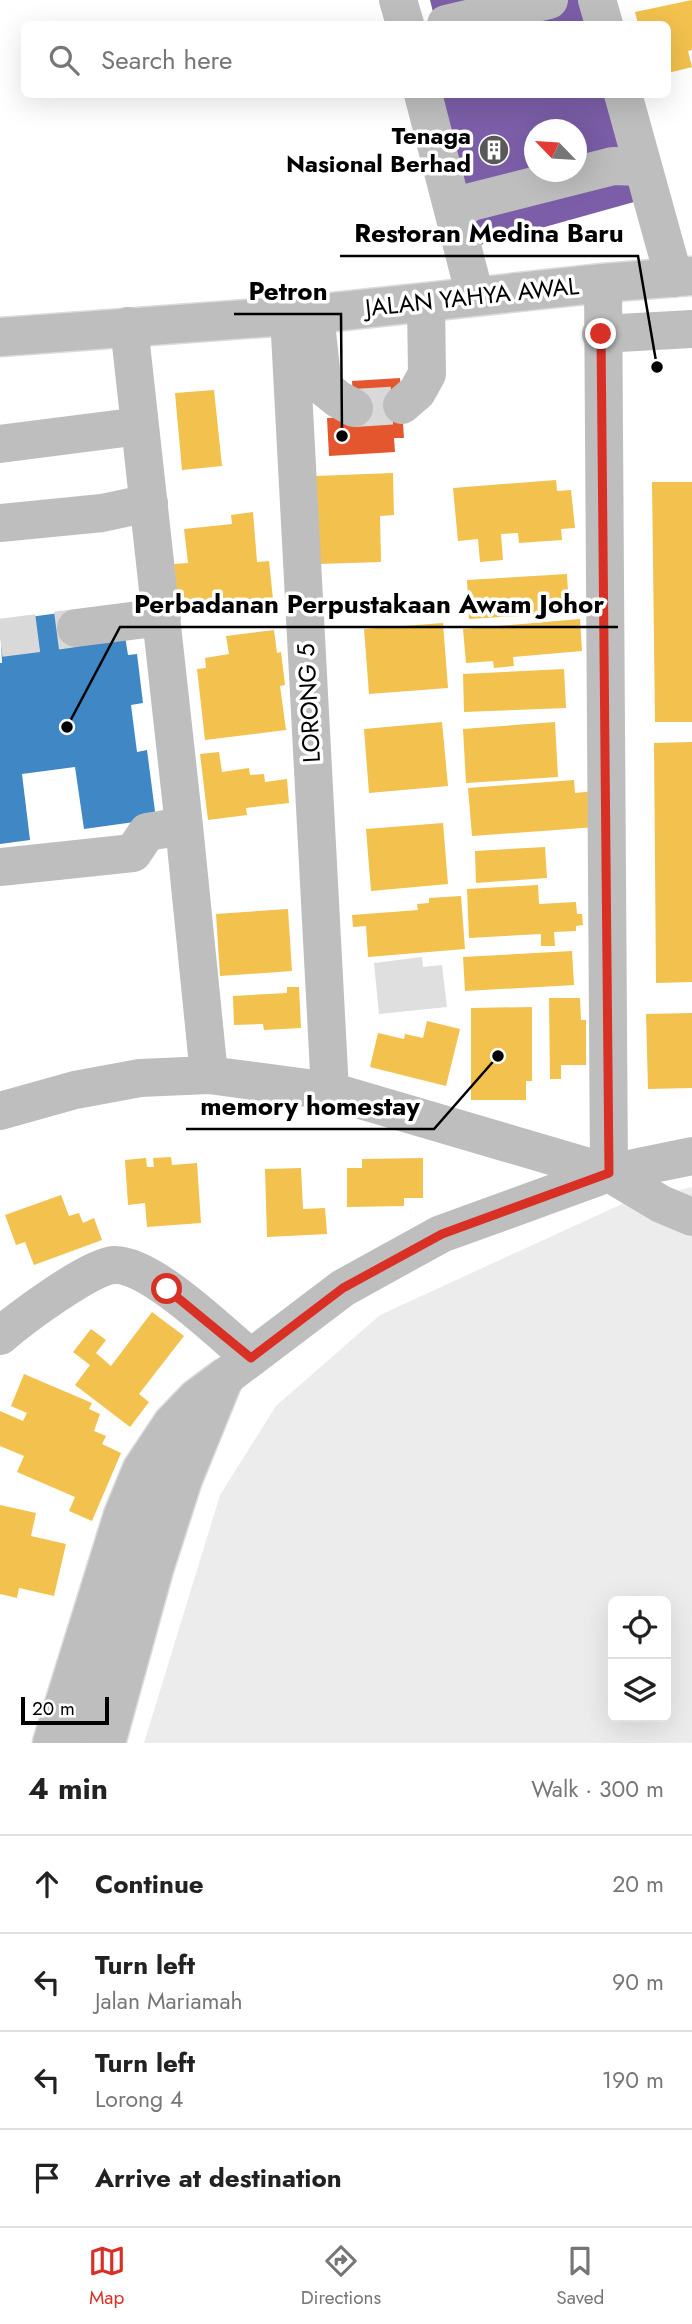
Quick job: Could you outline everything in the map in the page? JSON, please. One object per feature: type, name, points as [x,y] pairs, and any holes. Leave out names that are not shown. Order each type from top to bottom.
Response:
[{"type":"main road","points":[[398,0],[404,21]]},
{"type":"main road","points":[[459,21],[549,0]]},
{"type":"main road","points":[[597,0],[603,21]]},
{"type":"main road","points":[[425,98],[475,296]]},
{"type":"main road","points":[[624,98],[643,167],[683,277]]},
{"type":"main road","points":[[454,213],[471,202],[613,166],[643,167]]},
{"type":"main road","name":"JALAN YAHYA AWAL","points":[[0,337],[302,314],[683,277]]},
{"type":"main road","points":[[603,283],[601,334],[609,1173]]},
{"type":"main road","points":[[402,405],[417,392],[427,374],[426,303]]},
{"type":"main road","points":[[302,314],[323,387],[338,400],[354,408]]},
{"type":"main road","name":"LORONG 5","points":[[302,314],[330,1091]]},
{"type":"main road","points":[[129,326],[209,1074]]},
{"type":"main road","points":[[601,334],[692,329]]},
{"type":"main road","points":[[0,444],[140,426]]},
{"type":"main road","points":[[0,523],[102,513],[149,503]]},
{"type":"main road","points":[[76,628],[162,617]]},
{"type":"main road","points":[[0,867],[133,853],[147,832],[184,826]]},
{"type":"main road","points":[[0,1111],[75,1090],[140,1078],[209,1074],[330,1091],[609,1173],[661,1203],[692,1217]]},
{"type":"main road","points":[[52,1743],[123,1515],[142,1469],[172,1424],[197,1398],[343,1288],[442,1234],[609,1173],[692,1156]]},
{"type":"main road","points":[[0,1336],[42,1303],[103,1268],[116,1265],[133,1268],[167,1289],[237,1368]]},
{"type":"main road","points":[[77,1743],[148,1506],[174,1453],[237,1368]]},
{"type":"main road","points":[[106,1743],[154,1569],[183,1479],[237,1368]]},
{"type":"shaded area","points":[[692,1187],[692,1743],[144,1743],[220,1495],[276,1406],[380,1315],[622,1204]]},
{"type":"building: Homes","points":[[692,0],[692,50],[688,51],[692,67],[671,72],[671,21],[637,21],[635,12]]},
{"type":"building: Homes","points":[[214,390],[222,466],[182,470],[175,393]]},
{"type":"building: Homes","points":[[393,473],[394,515],[380,516],[381,562],[319,564],[315,476]]},
{"type":"building: Homes","points":[[556,480],[557,491],[571,490],[575,528],[561,529],[562,540],[519,543],[518,533],[501,534],[503,560],[480,562],[478,539],[458,541],[453,488]]},
{"type":"building: Homes","points":[[652,482],[692,482],[692,722],[655,722]]},
{"type":"building: Homes","points":[[253,512],[257,562],[269,561],[273,599],[215,605],[215,612],[179,615],[174,564],[188,563],[184,529],[232,524],[231,515]]},
{"type":"building: Homes","points":[[567,574],[569,613],[469,619],[467,580]]},
{"type":"building: Homes","points":[[580,619],[582,651],[513,657],[514,666],[494,668],[493,661],[466,663],[463,629]]},
{"type":"building: Homes","points":[[443,623],[448,688],[369,694],[364,629]]},
{"type":"building: Homes","points":[[274,630],[277,653],[281,652],[285,685],[280,686],[286,730],[205,740],[197,669],[206,668],[205,658],[229,654],[226,636]]},
{"type":"building: Homes","points":[[564,669],[566,708],[464,712],[463,674]]},
{"type":"building: Homes","points":[[442,722],[448,786],[369,793],[364,729]]},
{"type":"building: Homes","points":[[555,722],[558,777],[466,783],[463,729]]},
{"type":"building: Homes","points":[[692,742],[692,982],[656,983],[654,743]]},
{"type":"building: Homes","points":[[219,752],[222,772],[249,768],[250,775],[264,774],[265,782],[287,779],[289,803],[246,808],[247,815],[208,820],[200,754]]},
{"type":"building: Homes","points":[[574,780],[575,793],[594,791],[596,827],[472,836],[468,788]]},
{"type":"building: Homes","points":[[443,823],[448,884],[371,891],[366,829]]},
{"type":"building: Homes","points":[[545,847],[547,878],[476,883],[475,851]]},
{"type":"building: Homes","points":[[538,885],[539,904],[576,902],[577,914],[582,914],[583,925],[576,926],[576,931],[554,932],[555,946],[541,946],[541,934],[469,938],[467,889]]},
{"type":"building: Homes","points":[[461,896],[465,949],[368,957],[366,926],[353,927],[352,915],[418,910],[417,904],[429,903],[429,898]]},
{"type":"building: Homes","points":[[288,909],[292,971],[220,976],[216,914]]},
{"type":"building: Homes","points":[[572,951],[574,985],[465,991],[463,957]]},
{"type":"building: Homes","points":[[287,987],[299,987],[301,1028],[264,1030],[263,1024],[234,1025],[233,996],[287,993]]},
{"type":"building: Homes","points":[[549,998],[580,998],[581,1020],[586,1020],[586,1065],[561,1065],[561,1079],[550,1079]]},
{"type":"building: Homes","points":[[532,1007],[532,1081],[526,1081],[526,1100],[471,1100],[471,1008]]},
{"type":"building: Homes","points":[[692,1013],[692,1088],[648,1089],[646,1014]]},
{"type":"building: Homes","points":[[427,1021],[460,1029],[446,1086],[370,1067],[378,1033],[404,1039],[405,1034],[423,1038]]},
{"type":"building: Homes","points":[[171,1157],[172,1165],[197,1163],[201,1223],[147,1227],[145,1203],[128,1205],[125,1160],[146,1158],[147,1167],[154,1167],[153,1158]]},
{"type":"building: Homes","points":[[423,1158],[423,1198],[404,1198],[404,1206],[347,1207],[347,1168],[362,1168],[362,1159]]},
{"type":"building: Homes","points":[[301,1168],[303,1209],[325,1208],[327,1234],[267,1237],[265,1169]]},
{"type":"building: Homes","points":[[61,1195],[69,1216],[79,1213],[83,1223],[94,1218],[102,1240],[34,1265],[25,1242],[16,1245],[5,1215]]},
{"type":"building: Homes","points":[[152,1312],[184,1336],[139,1394],[149,1402],[130,1427],[75,1385],[90,1365],[73,1352],[91,1329],[106,1340],[96,1353],[111,1366]]},
{"type":"building: Homes","points":[[24,1374],[92,1403],[89,1409],[100,1414],[94,1431],[106,1436],[102,1444],[121,1453],[92,1521],[69,1511],[75,1497],[17,1472],[24,1456],[0,1446],[0,1411],[23,1421],[27,1413],[11,1406]]},
{"type":"building: Homes","points":[[0,1505],[36,1513],[31,1536],[66,1544],[54,1596],[19,1588],[17,1598],[0,1594]]},
{"type":"building: Shops","points":[[400,378],[404,438],[394,438],[395,452],[329,456],[327,418],[354,417],[352,381]]},
{"type":"building: Offices","points":[[430,0],[578,0],[584,21],[435,21]]},
{"type":"building: Offices","name":"Tenaga Nasional Berhad","points":[[440,98],[605,98],[634,202],[480,245]]},
{"type":"building: Schools","points":[[74,611],[125,636],[128,655],[137,654],[143,703],[131,705],[137,752],[147,750],[156,819],[84,829],[75,767],[22,774],[30,840],[0,844],[0,621]]},
{"type":"building: Other","points":[[422,957],[423,967],[442,965],[447,1007],[379,1014],[374,963]]},
{"type":"tunnel","points":[[354,408],[402,405]]},
{"type":"tunnel","points":[[0,638],[76,628]]},
{"type":"place","name":"Tenaga Nasional Berhad","points":[[494,150]]},
{"type":"place","name":"Restoran Medina Baru","points":[[657,367]]},
{"type":"place","name":"Petron","points":[[342,436]]},
{"type":"place","name":"Perbadanan Perpustakaan Awam Johor","points":[[67,727]]},
{"type":"place","name":"memory homestay","points":[[498,1056]]},
{"type":"route","points":[[167,1289],[251,1358],[343,1288],[442,1234],[609,1173],[601,334]]}]
